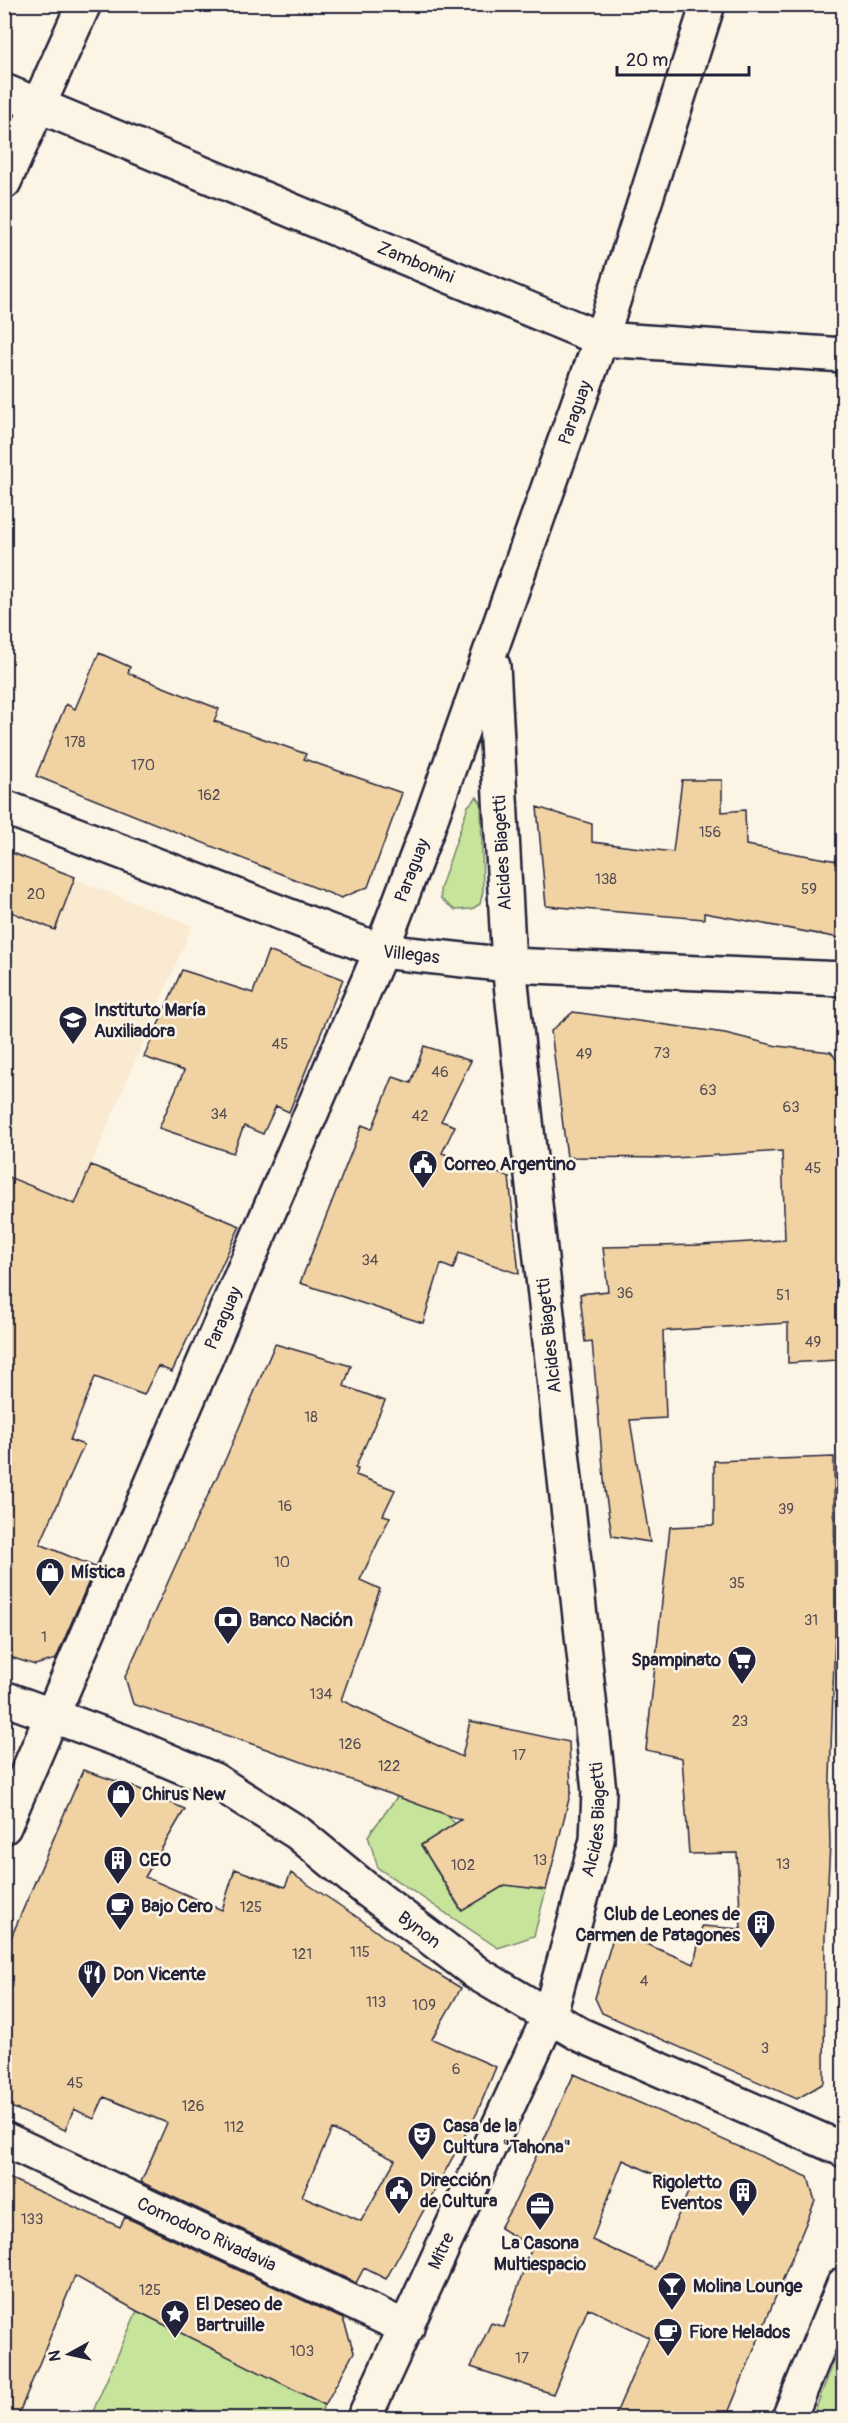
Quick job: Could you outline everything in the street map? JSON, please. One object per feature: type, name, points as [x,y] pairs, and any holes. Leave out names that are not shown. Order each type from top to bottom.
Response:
[{"type":"street","points":[[4,183],[84,4]]},
{"type":"street","name":"Paraguay","points":[[4,1827],[381,951],[492,650],[601,339],[708,4]]},
{"type":"street","name":"Zambonini","points":[[4,91],[601,339],[843,355]]},
{"type":"street","name":"Alcides Biagetti","points":[[492,650],[509,965],[599,1791],[597,1840],[549,2017]]},
{"type":"street","name":"Villegas","points":[[4,807],[381,951],[509,965],[843,978]]},
{"type":"street","name":"Bynon","points":[[4,1698],[52,1714],[214,1780],[298,1833],[366,1889],[478,1974],[581,2036],[843,2150]]},
{"type":"street","name":"Mitre","points":[[364,2418],[549,2017]]},
{"type":"street","name":"Comodoro Rivadavia","points":[[4,2139],[407,2328]]},
{"type":"street","points":[[789,2418],[843,2284]]},
{"type":"shaded area","name":"Instituto María Auxiliadora","points":[[4,850],[192,926],[91,1165],[240,1226],[172,1372],[158,1366],[144,1395],[5,1342]]},
{"type":"green space","points":[[477,797],[481,803],[483,891],[480,904],[472,909],[455,910],[441,899],[440,889],[468,806]]},
{"type":"green space","points":[[406,1778],[456,1824],[421,1845],[461,1911],[505,1885],[546,1890],[534,1936],[498,1948],[378,1868],[368,1836],[397,1797]]},
{"type":"green space","points":[[137,2311],[325,2405],[317,2418],[90,2418]]},
{"type":"green space","points":[[843,2338],[843,2418],[812,2418]]},
{"type":"building","points":[[99,653],[130,667],[128,673],[219,709],[214,721],[306,754],[304,759],[402,793],[368,887],[341,898],[36,776],[66,704],[75,709]]},
{"type":"building","points":[[682,780],[722,780],[722,812],[745,810],[746,845],[843,862],[843,916],[840,938],[704,913],[704,919],[546,906],[537,807],[592,824],[592,842],[673,852]]},
{"type":"building","points":[[4,850],[75,877],[55,930],[4,909]]},
{"type":"building","points":[[268,951],[343,979],[289,1112],[276,1106],[263,1134],[244,1126],[233,1153],[159,1128],[184,1071],[144,1057],[182,970],[253,993]]},
{"type":"building","points":[[573,1012],[725,1033],[777,1046],[831,1052],[843,1069],[838,1360],[788,1363],[788,1323],[663,1331],[666,1418],[630,1420],[650,1542],[612,1536],[605,1490],[592,1341],[585,1342],[580,1294],[608,1291],[603,1247],[785,1240],[782,1151],[674,1158],[567,1157],[551,1031]]},
{"type":"building","points":[[424,1046],[471,1061],[441,1121],[455,1126],[442,1153],[509,1177],[519,1274],[459,1253],[453,1269],[441,1264],[423,1323],[300,1283],[362,1125],[372,1129],[393,1077],[411,1083]]},
{"type":"building","points":[[91,1165],[240,1226],[172,1372],[158,1366],[144,1395],[95,1377],[70,1440],[84,1445],[40,1544],[95,1567],[56,1659],[35,1665],[4,1655],[4,1175],[75,1204]]},
{"type":"building","points":[[275,1344],[351,1366],[344,1386],[385,1401],[355,1468],[358,1469],[356,1475],[395,1490],[383,1515],[390,1517],[360,1580],[380,1589],[341,1700],[462,1757],[470,1721],[569,1742],[571,1791],[546,1890],[505,1885],[462,1911],[421,1845],[461,1820],[258,1746],[133,1704],[125,1677],[226,1458]]},
{"type":"building","points":[[834,1457],[835,1632],[829,1807],[830,1844],[825,1936],[824,2083],[797,2099],[602,2013],[595,1998],[615,1931],[694,1964],[702,1926],[741,1929],[737,1853],[689,1854],[682,1758],[646,1750],[670,1527],[714,1525],[714,1461]]},
{"type":"building","points":[[83,1770],[137,1788],[185,1809],[145,1877],[222,1910],[235,1869],[285,1887],[291,1873],[360,1919],[400,1949],[398,1950],[461,1988],[432,2039],[496,2067],[477,2113],[386,2279],[364,2268],[356,2283],[141,2182],[167,2123],[104,2097],[94,2119],[74,2109],[65,2130],[4,2104],[4,1954]],"holes":[[[332,2129],[395,2160],[361,2221],[302,2196]]]},
{"type":"building","points":[[574,2074],[808,2177],[815,2201],[726,2418],[614,2418],[649,2337],[588,2308],[553,2394],[471,2367],[491,2323],[504,2327],[532,2247],[500,2228],[516,2200]],"holes":[[[623,2160],[689,2190],[655,2269],[592,2240]]]},
{"type":"building","points":[[4,2176],[120,2227],[125,2217],[343,2319],[354,2352],[325,2405],[137,2311],[75,2276],[17,2418],[4,2418]]},
{"type":"place","name":"Instituto María Auxiliadora","points":[[73,1046]]},
{"type":"place","name":"Correo Argentino","points":[[423,1190]]},
{"type":"place","name":"Mística","points":[[50,1598]]},
{"type":"place","name":"Banco Nación","points":[[228,1646]]},
{"type":"place","name":"Spampinato","points":[[742,1686]]},
{"type":"place","name":"Chirus New","points":[[121,1820]]},
{"type":"place","name":"CEO","points":[[118,1886]]},
{"type":"place","name":"Bajo Cero","points":[[120,1932]]},
{"type":"place","name":"Club de Leones de Carmen de Patagones","points":[[761,1950]]},
{"type":"place","name":"Don Vicente","points":[[92,2000]]},
{"type":"place","name":"Casa de la Cultura \"Tahona\"","points":[[422,2162]]},
{"type":"place","name":"Dirección de Cultura","points":[[399,2216]]},
{"type":"place","name":"Rigoletto Eventos","points":[[743,2218]]},
{"type":"place","name":"La Casona Multiespacio","points":[[540,2232]]},
{"type":"place","name":"Molina Lounge","points":[[672,2312]]},
{"type":"place","name":"El Deseo de Bartruille","points":[[175,2340]]},
{"type":"place","name":"Fiore Helados","points":[[668,2358]]}]
